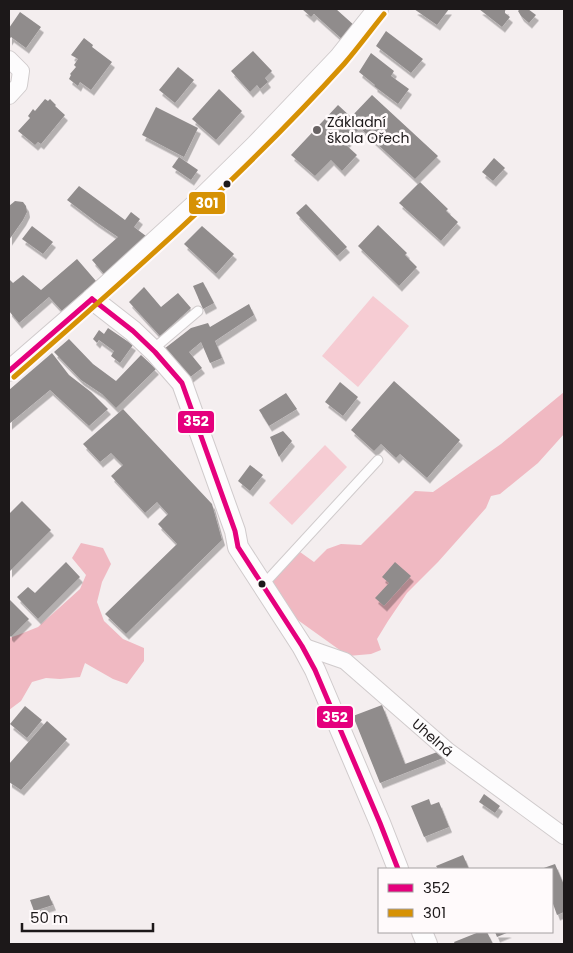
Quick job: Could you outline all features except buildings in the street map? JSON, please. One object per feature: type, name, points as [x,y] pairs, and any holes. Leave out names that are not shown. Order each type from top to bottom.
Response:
[{"type":"street","points":[[9,371],[92,299],[196,204],[256,145],[339,58],[378,9]]},
{"type":"street","points":[[9,59],[21,71],[19,85],[9,96]]},
{"type":"street","points":[[92,299],[133,331],[155,352],[182,383],[235,531],[238,547],[302,646],[315,670],[398,868]]},
{"type":"street","name":"Uhelná","points":[[302,646],[345,662],[448,751],[564,836]]},
{"type":"lane","points":[[158,345],[198,311]]},
{"type":"lane","points":[[263,585],[378,460]]},
{"type":"shaded area","points":[[373,296],[409,326],[358,387],[322,356]]},
{"type":"shaded area","points":[[564,392],[564,434],[538,463],[500,494],[491,496],[486,508],[438,562],[407,593],[377,639],[381,650],[371,654],[348,656],[295,618],[272,582],[300,552],[314,562],[327,549],[341,544],[361,545],[415,491],[433,492],[501,444]]},
{"type":"shaded area","points":[[325,445],[347,467],[292,525],[269,503]]},
{"type":"shaded area","points":[[81,543],[103,548],[111,564],[102,582],[97,602],[104,621],[123,639],[144,648],[144,661],[127,684],[113,679],[85,663],[80,677],[46,678],[32,682],[21,701],[9,710],[9,638],[38,627],[80,589],[86,575],[72,558]]},
{"type":"transit line","name":"301","points":[[14,377],[142,264],[265,147],[344,64],[384,14]]},
{"type":"transit line","name":"352","points":[[92,299],[133,331],[155,352],[182,383],[235,531],[238,547],[302,646],[315,670],[398,868]]},
{"type":"transit line","name":"352","points":[[9,371],[92,299]]},
{"type":"place","name":"Základní škola Ořech","points":[[317,130]]}]
